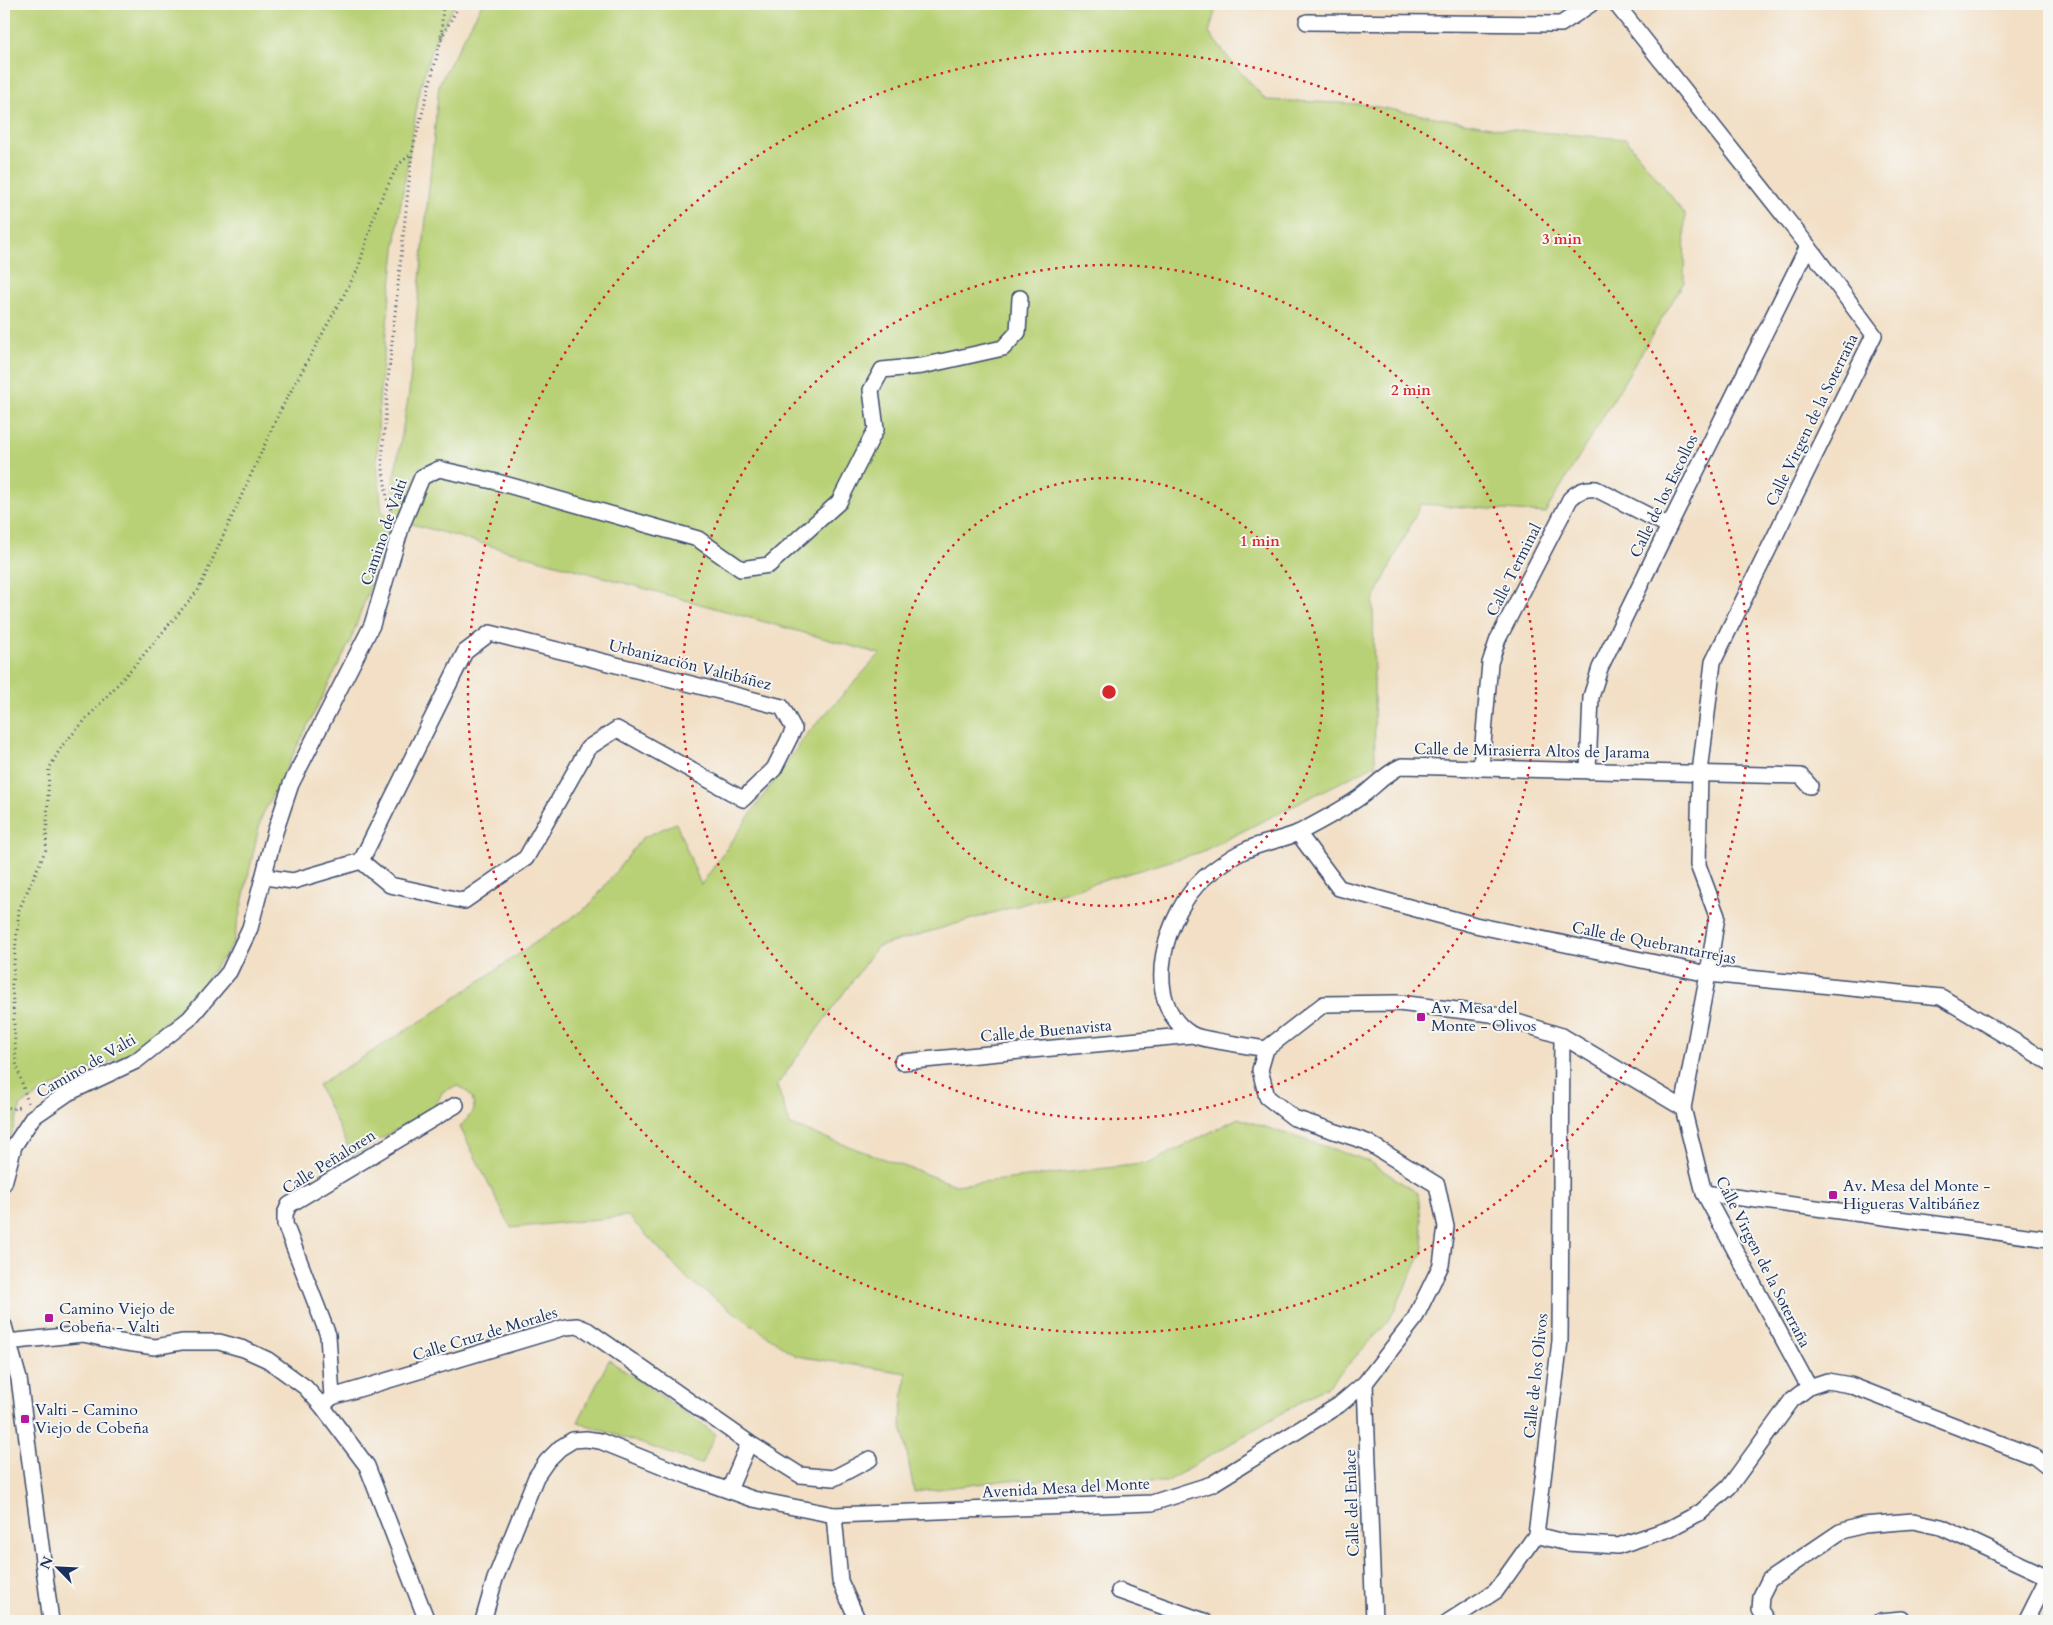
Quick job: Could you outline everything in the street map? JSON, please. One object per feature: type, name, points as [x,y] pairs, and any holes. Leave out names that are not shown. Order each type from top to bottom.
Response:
[{"type":"street","points":[[1307,22],[1561,24],[1591,4]]},
{"type":"street","name":"Calle Virgen de la Soterraña","points":[[1616,4],[1808,246],[1874,335],[1713,662],[1700,773],[1698,865],[1717,916],[1683,1108],[1704,1193],[1809,1387]]},
{"type":"street","name":"Calle de los Escollos","points":[[1588,771],[1591,697],[1600,668],[1668,526],[1808,246]]},
{"type":"street","name":"Camino de Valti","points":[[4,1183],[14,1146],[31,1111],[136,1061],[189,1019],[229,972],[250,928],[265,877],[275,832],[291,784],[372,625],[402,526],[422,477],[439,469],[497,482],[698,539],[741,569],[769,565],[839,502],[876,429],[871,390],[882,370],[922,366],[1003,348],[1018,332],[1020,298]]},
{"type":"street","name":"Calle Terminal","points":[[1481,767],[1490,663],[1498,639],[1570,499],[1578,492],[1588,488],[1596,489],[1668,526]]},
{"type":"street","name":"Urbanización Valtibáñez","points":[[490,633],[782,707],[794,729],[774,769],[743,799],[617,729],[588,748],[526,858],[464,901],[390,885],[361,861],[465,652],[490,633]]},
{"type":"street","name":"Calle de Mirasierra Altos de Jarama","points":[[1192,1035],[1179,1024],[1165,1003],[1162,962],[1170,932],[1185,900],[1205,878],[1245,850],[1298,833],[1362,796],[1390,771],[1402,766],[1801,776],[1810,786]]},
{"type":"street","name":"Calle de Quebrantarrejas","points":[[1298,833],[1339,888],[1475,926],[1708,974],[1941,997],[2049,1062]]},
{"type":"street","points":[[265,877],[293,881],[361,861]]},
{"type":"street","points":[[1192,1035],[1266,1049],[1324,1004],[1398,1003],[1491,1014],[1562,1036],[1683,1108]]},
{"type":"street","name":"Calle de Buenavista","points":[[902,1062],[1192,1035]]},
{"type":"street","name":"Calle de los Olivos","points":[[1449,1621],[1496,1591],[1536,1535],[1560,1341],[1562,1036]]},
{"type":"street","name":"Avenida Mesa del Monte","points":[[483,1621],[495,1579],[536,1477],[547,1461],[560,1448],[573,1440],[600,1441],[753,1499],[834,1515],[1152,1503],[1212,1484],[1339,1405],[1365,1383],[1414,1320],[1441,1265],[1446,1227],[1437,1185],[1367,1142],[1294,1118],[1267,1097],[1260,1070],[1266,1049]]},
{"type":"street","name":"Calle Peñaloren","points":[[327,1402],[328,1335],[285,1224],[285,1214],[289,1205],[456,1105]]},
{"type":"street","points":[[1704,1193],[2049,1239]]},
{"type":"street","points":[[4,1326],[18,1379],[51,1621]]},
{"type":"street","name":"Calle Cruz de Morales","points":[[327,1402],[566,1327],[577,1326],[587,1330],[749,1443],[800,1475],[834,1478],[870,1459]]},
{"type":"street","points":[[7,1342],[82,1334],[155,1347],[182,1342],[219,1342],[268,1360],[327,1402],[367,1466],[427,1621]]},
{"type":"street","points":[[1536,1535],[1567,1543],[1618,1546],[1669,1529],[1701,1512],[1729,1487],[1792,1400],[1809,1387],[1827,1381],[1850,1385],[2035,1457],[2049,1468]]},
{"type":"street","name":"Calle del Enlace","points":[[1365,1383],[1374,1621]]},
{"type":"street","points":[[730,1490],[749,1443]]},
{"type":"street","points":[[834,1515],[840,1581],[858,1621]]},
{"type":"street","points":[[1767,1621],[1760,1610],[1760,1603],[1761,1596],[1769,1580],[1840,1532],[1863,1525],[1913,1521],[1941,1527],[2049,1576],[2026,1621]]},
{"type":"street","points":[[1119,1590],[1204,1621]]},
{"type":"street","points":[[1881,1621],[1902,1619]]},
{"type":"path","points":[[402,526],[388,506],[382,462],[388,380],[412,153],[441,40],[443,4]]},
{"type":"path","points":[[441,40],[460,4]]},
{"type":"path","points":[[4,1106],[31,1111],[16,1064],[12,984],[19,910],[46,849],[49,769],[60,747],[135,665],[199,589],[280,411],[358,269],[376,209],[398,165],[412,153]]},
{"type":"green space","points":[[4,4],[455,4],[433,45],[420,88],[398,221],[379,400],[377,463],[382,512],[394,518],[393,483],[409,393],[439,84],[482,4],[1217,4],[1209,33],[1234,65],[1266,100],[1361,104],[1502,129],[1626,139],[1685,214],[1684,282],[1545,513],[1421,504],[1373,601],[1375,765],[1201,852],[877,947],[777,1085],[790,1125],[956,1185],[1150,1163],[1238,1118],[1366,1160],[1418,1193],[1424,1248],[1389,1321],[1329,1385],[1166,1482],[1009,1480],[914,1492],[901,1420],[906,1373],[796,1356],[690,1281],[628,1216],[511,1228],[460,1127],[474,1111],[471,1096],[462,1088],[458,1086],[443,1091],[435,1106],[353,1156],[318,1085],[426,1018],[590,905],[642,838],[676,823],[701,885],[806,735],[880,654],[394,519],[350,642],[261,818],[233,944],[187,1004],[124,1056],[70,1077],[21,1105],[4,1157]]},
{"type":"green space","points":[[609,1360],[716,1434],[701,1464],[578,1422]]},
{"type":"place","name":"Av. Mesa del Monte - Olivos","points":[[1421,1017]]},
{"type":"place","name":"Av. Mesa del Monte - Higueras Valtibáñez","points":[[1833,1195]]},
{"type":"place","name":"Camino Viejo de Cobeña - Valti","points":[[49,1318]]},
{"type":"place","name":"Valti - Camino Viejo de Cobeña","points":[[25,1419]]}]
